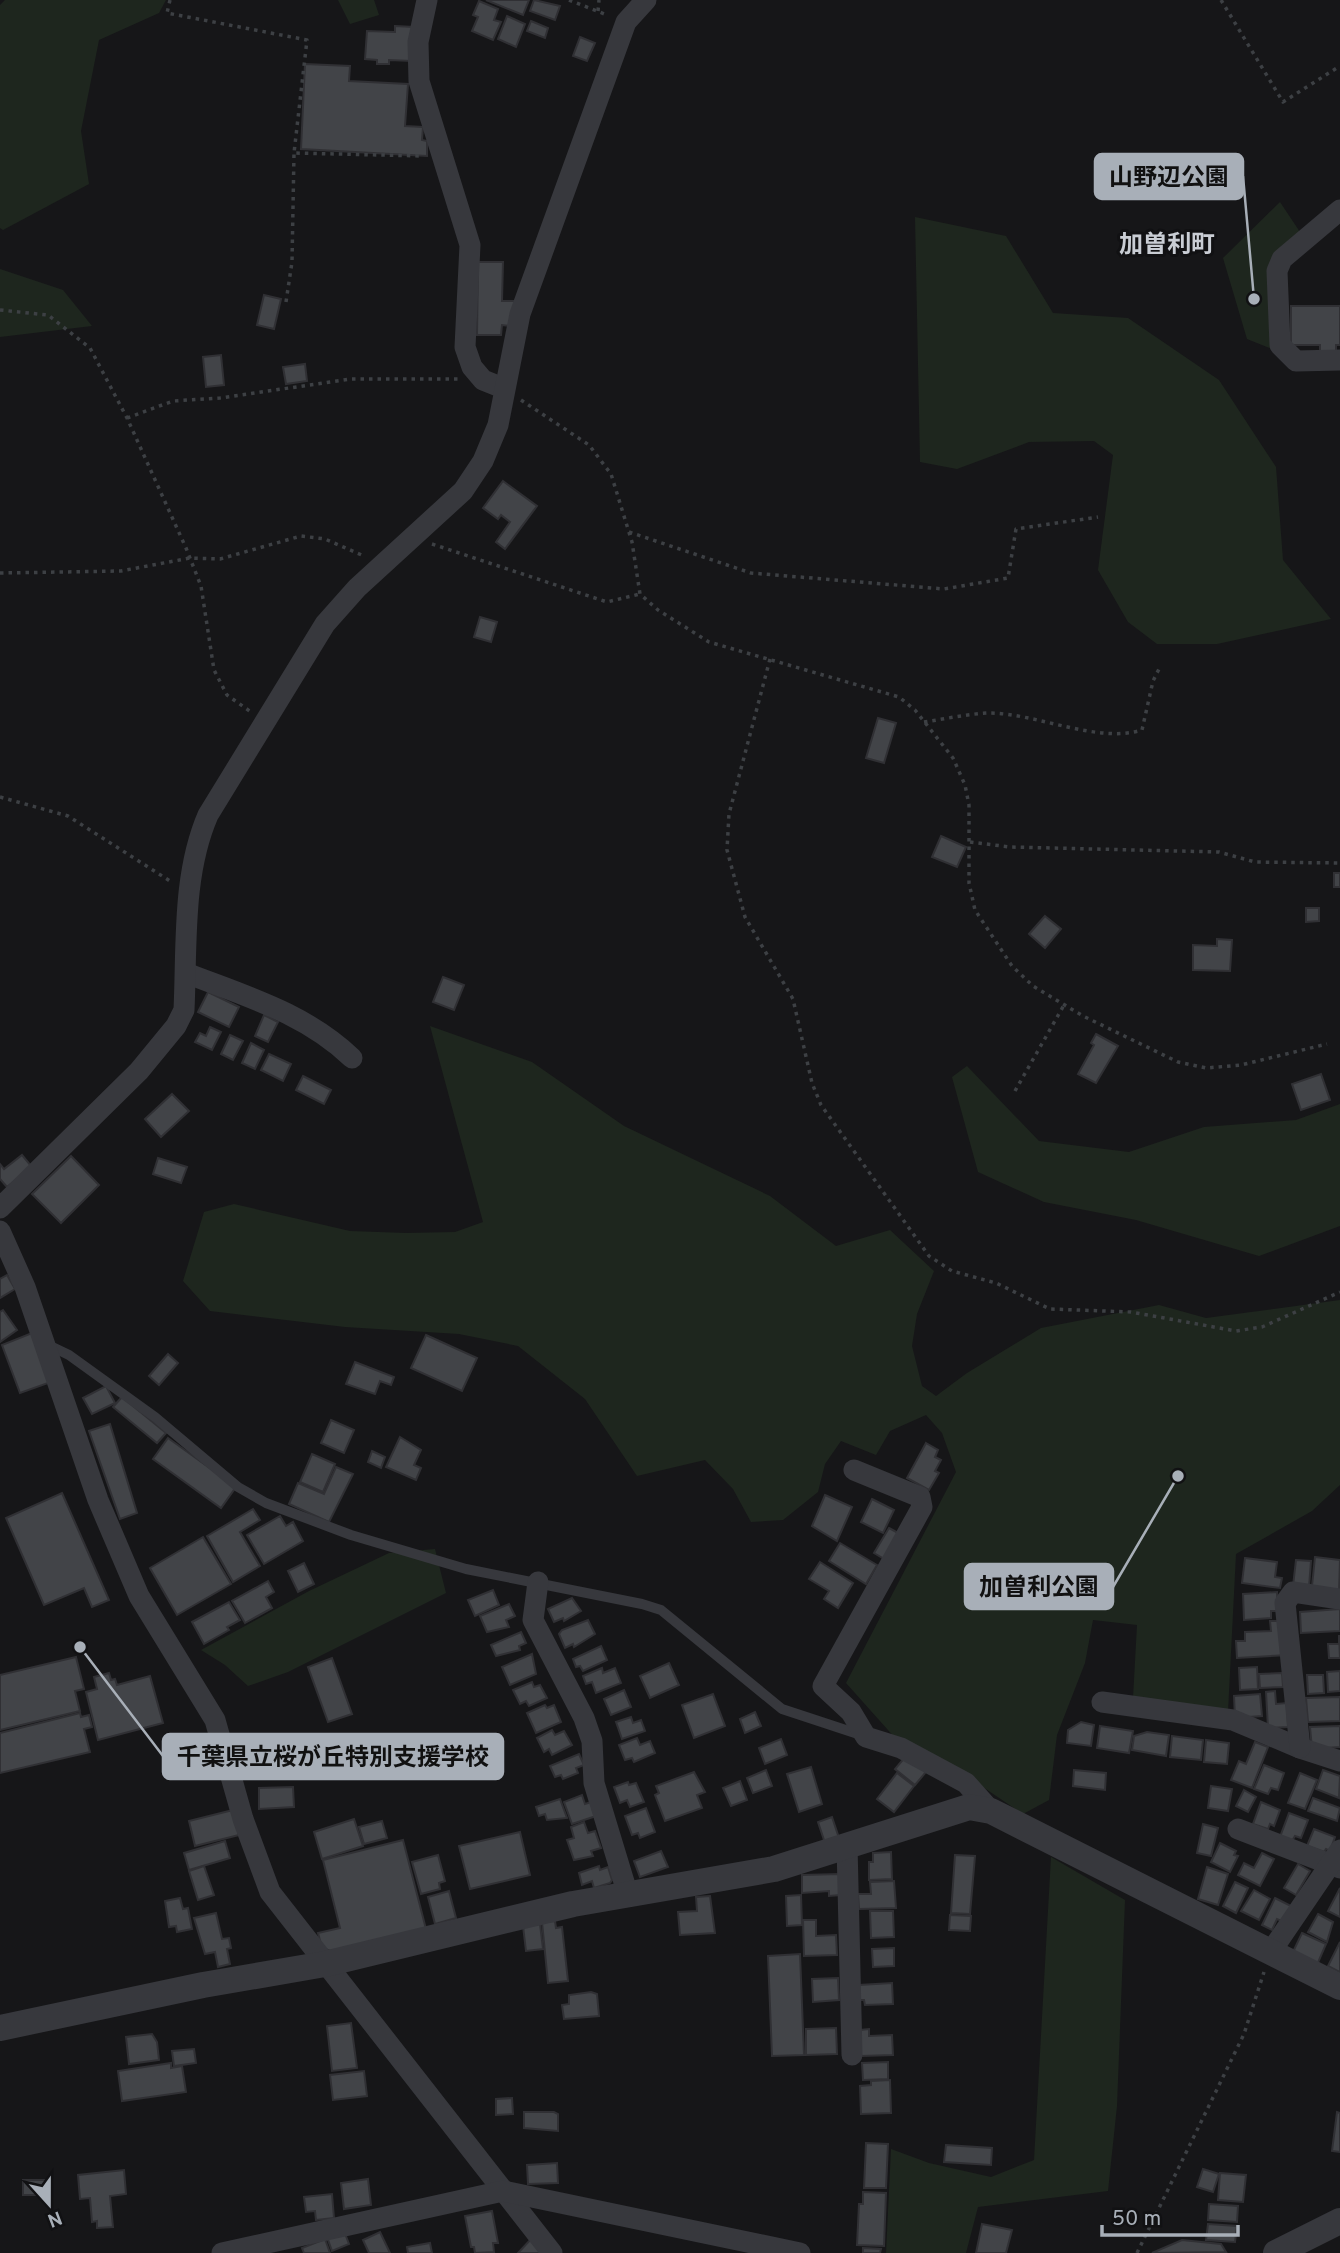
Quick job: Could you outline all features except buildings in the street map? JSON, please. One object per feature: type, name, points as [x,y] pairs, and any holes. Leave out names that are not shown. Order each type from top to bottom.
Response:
[{"type":"street","points":[[427,0],[418,42],[419,81],[470,245],[465,347],[483,380],[503,388]]},
{"type":"street","points":[[0,1208],[139,1072],[176,1027],[184,1010],[190,893],[200,834],[264,722],[326,625],[381,567],[463,491],[483,461],[498,425],[503,388],[520,314],[625,22],[646,0]]},
{"type":"street","points":[[1340,209],[1282,258],[1277,271],[1280,345],[1296,361],[1340,360]]},
{"type":"street","points":[[186,973],[279,1009],[327,1034],[352,1058]]},
{"type":"street","points":[[0,1231],[46,1344],[98,1500],[139,1596],[215,1720],[243,1819],[270,1892],[552,2253]]},
{"type":"street","points":[[854,1470],[920,1497],[922,1507],[823,1686],[851,1712],[866,1737],[901,1748],[966,1783],[991,1811]]},
{"type":"street","points":[[538,1582],[533,1620],[584,1718],[592,1741],[594,1783],[628,1895]]},
{"type":"street","points":[[1300,1748],[1285,1603],[1293,1592],[1340,1599]]},
{"type":"street","points":[[1102,1702],[1233,1720],[1300,1748],[1340,1761]]},
{"type":"street","points":[[0,2028],[203,1985],[326,1964],[465,1928],[774,1869],[969,1807],[991,1811],[1272,1950],[1340,1987]]},
{"type":"street","points":[[1238,1829],[1338,1861],[1272,1950]]},
{"type":"street","points":[[847,1845],[852,2055]]},
{"type":"street","points":[[222,2253],[503,2191],[800,2253]]},
{"type":"street","points":[[1276,2253],[1340,2221]]},
{"type":"lane","points":[[46,1344],[69,1355],[155,1417],[238,1487],[267,1503],[351,1535],[466,1569],[661,1610],[782,1709],[866,1737]]},
{"type":"path","points":[[170,0],[167,13],[307,40],[294,153],[292,262],[286,303]]},
{"type":"path","points":[[569,0],[625,22]]},
{"type":"path","points":[[598,11],[599,0]]},
{"type":"path","points":[[1222,0],[1283,102],[1340,66]]},
{"type":"path","points":[[294,153],[443,157]]},
{"type":"path","points":[[0,310],[48,315],[90,348],[127,418],[201,586],[214,670],[228,695],[264,722]]},
{"type":"path","points":[[127,418],[173,401],[220,398],[351,379],[454,381],[477,372]]},
{"type":"path","points":[[503,388],[589,445],[611,474],[629,532],[640,594],[658,610],[709,642],[900,697],[924,722],[953,758],[965,785],[970,842],[969,883],[975,910],[1012,966],[1033,986],[1064,1005],[1178,1062],[1206,1068],[1241,1065],[1327,1044]]},
{"type":"path","points":[[629,532],[751,573],[944,589],[1008,578],[1016,529],[1098,517]]},
{"type":"path","points":[[0,573],[121,571],[190,558],[220,559],[301,536],[335,543],[356,551],[381,567]]},
{"type":"path","points":[[414,538],[607,602],[640,594]]},
{"type":"path","points":[[770,659],[729,814],[727,850],[745,917],[793,999],[812,1083],[821,1105],[929,1256],[952,1270],[996,1283],[1049,1309],[1131,1312],[1236,1331],[1262,1326],[1340,1292]]},
{"type":"path","points":[[924,722],[989,713],[1044,719],[1123,736],[1142,730],[1153,681],[1161,665]]},
{"type":"path","points":[[0,797],[68,816],[190,893]]},
{"type":"path","points":[[970,842],[1010,847],[1219,852],[1255,862],[1340,863]]},
{"type":"path","points":[[1016,1091],[1064,1005]]},
{"type":"path","points":[[1138,2253],[1244,2034],[1272,1950]]},
{"type":"shaded area","points":[[5,0],[166,0],[159,13],[99,40],[81,131],[89,184],[3,230],[0,228],[0,5]]},
{"type":"shaded area","points":[[338,0],[374,0],[379,15],[350,24]]},
{"type":"shaded area","points":[[1280,202],[1300,232],[1272,258],[1272,349],[1247,339],[1223,258]]},
{"type":"shaded area","points":[[915,217],[1006,236],[1053,313],[1128,318],[1219,380],[1276,467],[1283,560],[1331,619],[1217,644],[1157,644],[1128,622],[1098,570],[1113,455],[1094,441],[1029,442],[957,469],[920,462]]},
{"type":"shaded area","points":[[0,269],[63,290],[92,326],[0,337]]},
{"type":"shaded area","points":[[430,1026],[532,1062],[624,1126],[770,1196],[836,1246],[890,1230],[934,1271],[917,1314],[912,1346],[922,1386],[936,1396],[967,1373],[1041,1328],[1159,1305],[1206,1318],[1340,1300],[1340,1485],[1312,1511],[1236,1554],[1228,1712],[1133,1698],[1137,1625],[1093,1620],[1085,1663],[1057,1735],[1049,1800],[1023,1814],[974,1781],[896,1739],[846,1683],[956,1472],[942,1433],[926,1415],[890,1431],[876,1455],[841,1441],[825,1464],[818,1492],[783,1520],[751,1522],[733,1489],[705,1460],[637,1476],[585,1399],[518,1346],[459,1334],[345,1327],[210,1311],[183,1281],[204,1212],[234,1204],[350,1231],[455,1232],[483,1222]]},
{"type":"shaded area","points":[[967,1066],[1039,1141],[1129,1152],[1204,1127],[1296,1120],[1340,1104],[1340,1226],[1259,1256],[1136,1220],[1044,1202],[978,1172],[952,1077]]},
{"type":"shaded area","points":[[435,1549],[446,1593],[288,1672],[248,1686],[225,1665],[201,1650],[309,1591],[389,1553]]},
{"type":"shaded area","points":[[1051,1857],[1125,1900],[1117,2106],[1108,2191],[978,2207],[966,2253],[886,2253],[891,2149],[929,2163],[991,2177],[1034,2160]]},
{"type":"place","name":"山野辺公園","points":[[1254,299]]},
{"type":"place","name":"加曽利公園","points":[[1178,1476]]},
{"type":"place","name":"千葉県立桜が丘特別支援学校","points":[[80,1647]]},
{"type":"district","name":"加曽利町","points":[[1167,246]]}]
